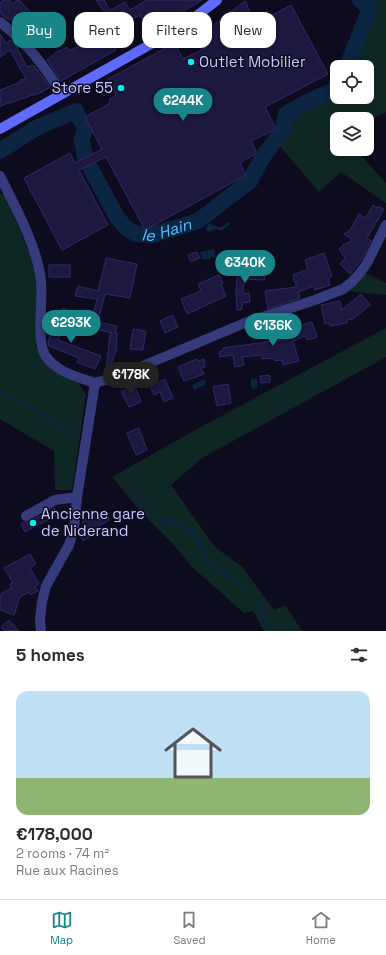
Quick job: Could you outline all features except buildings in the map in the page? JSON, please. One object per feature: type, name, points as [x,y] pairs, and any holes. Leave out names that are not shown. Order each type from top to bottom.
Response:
[{"type":"main road","points":[[0,129],[163,37],[194,18],[217,0]]},
{"type":"street","points":[[0,22],[17,36],[31,51],[47,70],[62,94]]},
{"type":"street","points":[[0,176],[38,262],[41,276],[42,295],[40,340],[44,352],[50,361],[58,368],[73,376],[95,383],[119,376],[247,322],[316,300],[343,289],[360,273],[370,258],[386,225]]},
{"type":"street","points":[[41,631],[40,614],[46,586],[72,538],[76,520],[77,496],[95,383]]},
{"type":"street","points":[[26,516],[55,500],[77,496]]},
{"type":"green space","points":[[368,0],[386,0],[386,112],[374,118],[374,112],[330,112],[330,156],[361,156],[386,183],[386,203],[341,172],[319,192],[278,144],[286,134],[292,116],[310,107],[330,100],[330,104],[374,104],[374,60],[353,60],[373,5]]},
{"type":"green space","points":[[4,193],[30,254],[37,281],[36,347],[52,370],[78,382],[86,395],[72,490],[55,490],[54,451],[0,419],[0,195]]},
{"type":"green space","points":[[365,273],[386,283],[386,295],[346,291]]},
{"type":"green space","points":[[386,328],[386,357],[202,458],[171,485],[215,547],[242,567],[274,610],[285,605],[302,631],[264,631],[253,611],[244,613],[191,566],[173,544],[142,513],[112,477],[197,429]]},
{"type":"water","points":[[228,222],[230,224],[222,231],[216,229],[208,232],[205,228],[209,223],[217,227],[222,227]]},
{"type":"water","points":[[214,249],[216,257],[202,260],[200,252]]},
{"type":"water","points":[[252,378],[257,379],[256,389],[253,389],[251,386]]},
{"type":"water","points":[[204,379],[206,384],[194,390],[192,385]]},
{"type":"waterway","name":"le Hain","points":[[350,60],[370,8],[360,0]]},
{"type":"waterway","name":"le Hain","points":[[0,151],[36,128],[76,111],[85,129],[82,139],[85,158],[117,217],[125,227],[136,234],[152,235],[198,221],[250,181],[262,158],[283,130],[286,114],[309,101],[330,92]]},
{"type":"waterway","points":[[0,392],[37,410],[73,436]]},
{"type":"waterway","points":[[131,494],[150,515],[193,531],[207,563],[246,589]]},
{"type":"waterway","points":[[256,600],[272,631]]},
{"type":"place","name":"Outlet Mobilier","points":[[191,62]]},
{"type":"place","name":"Store 55","points":[[121,88]]},
{"type":"place","name":"Ancienne gare de Niderand","points":[[33,523]]}]
